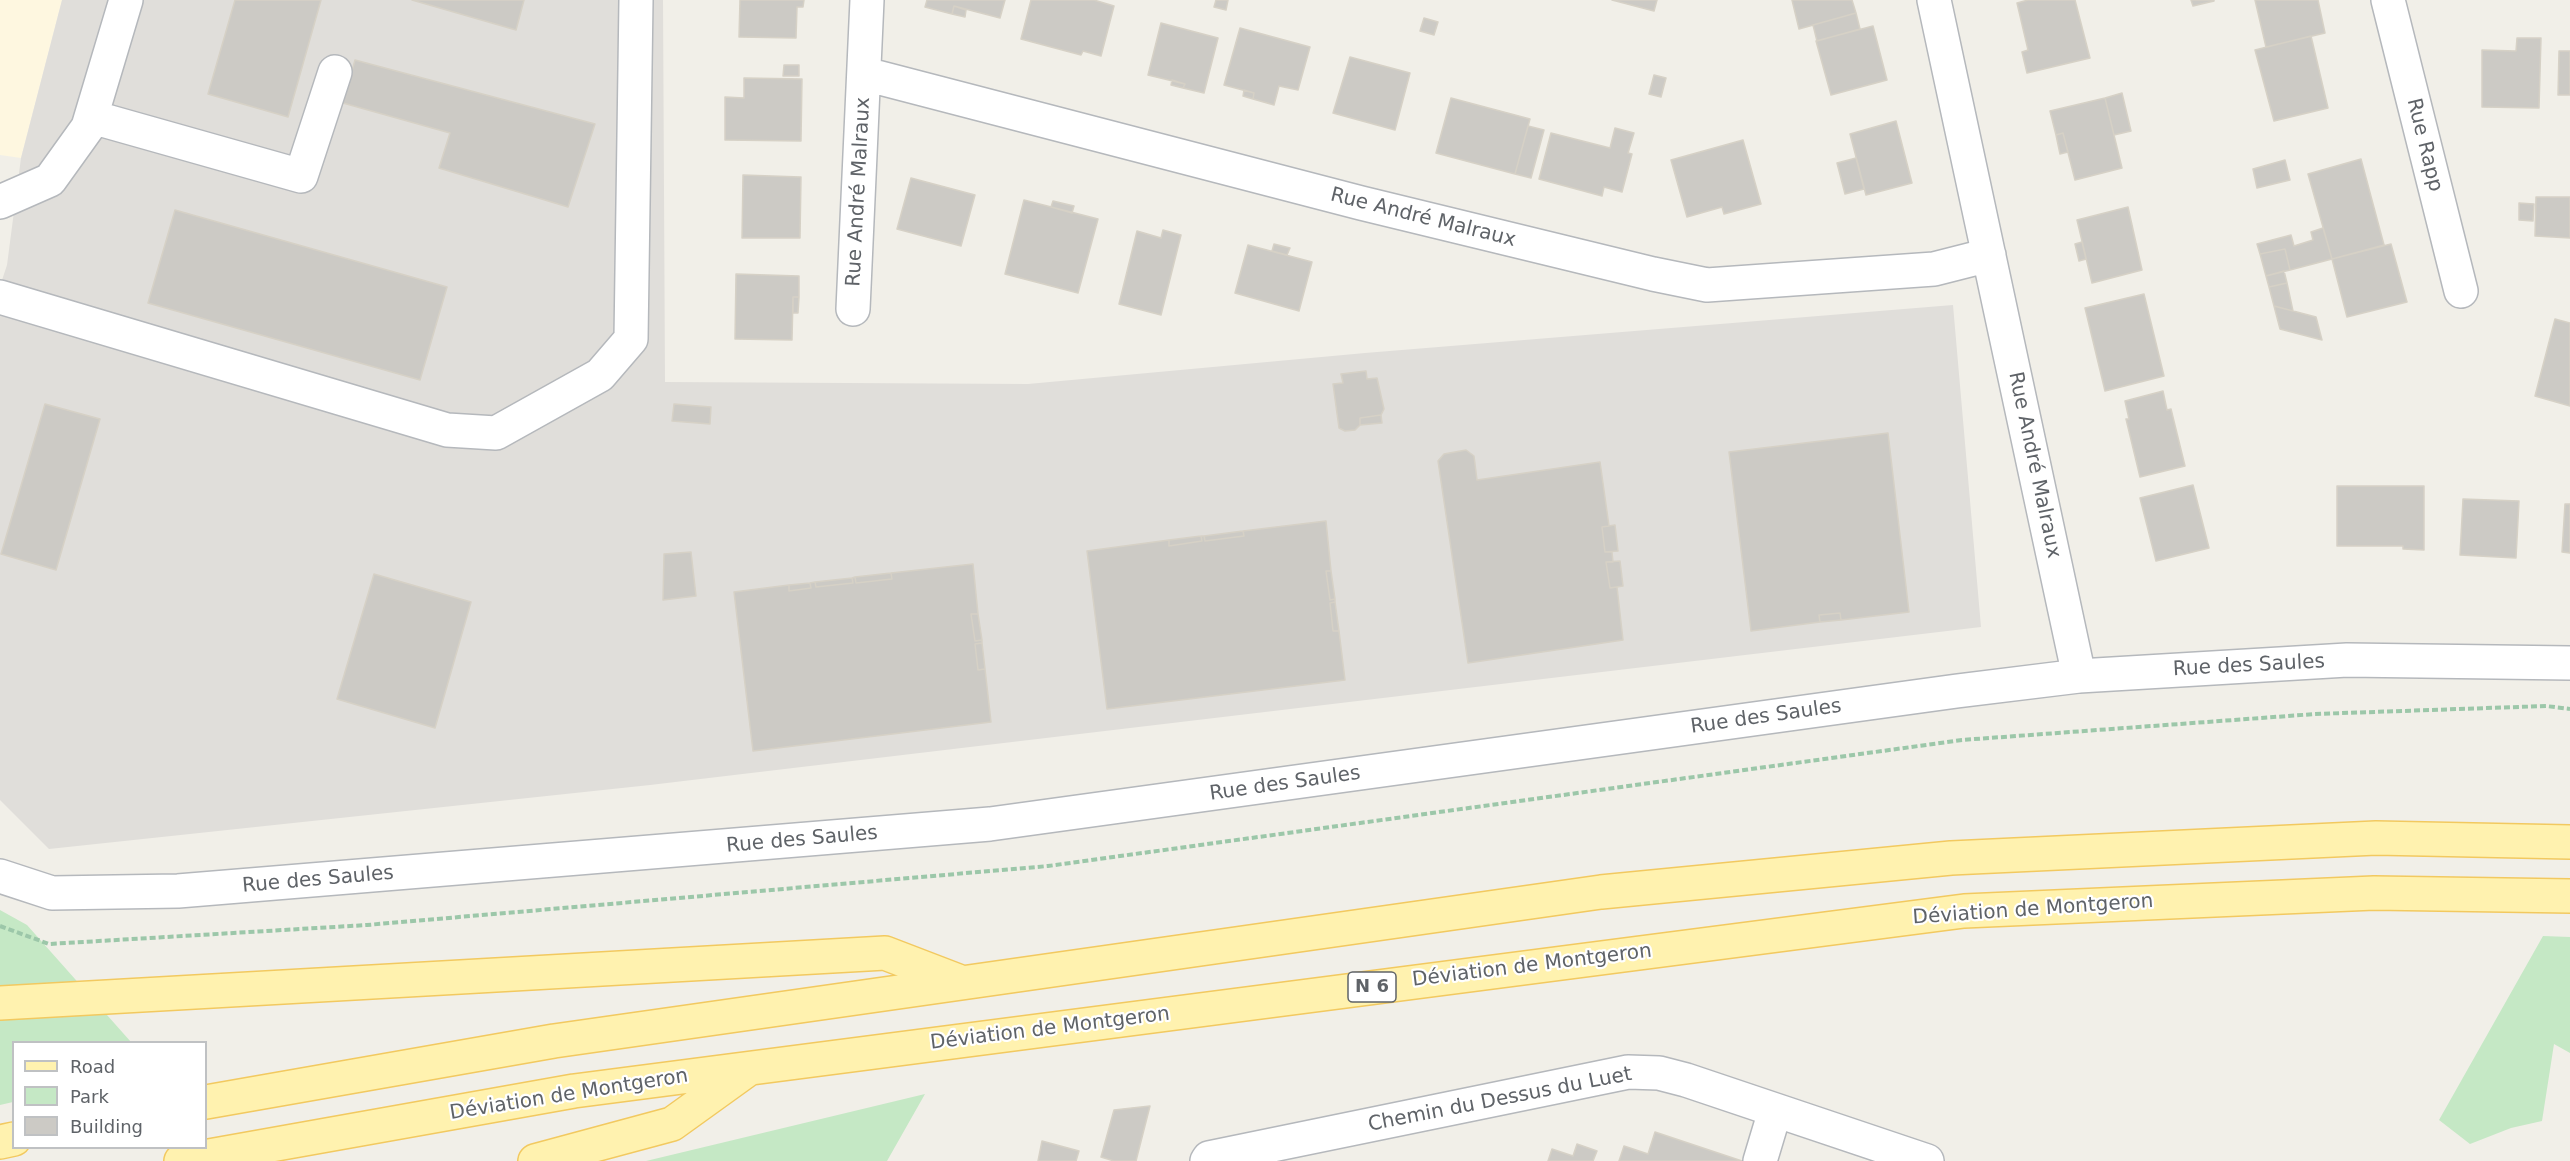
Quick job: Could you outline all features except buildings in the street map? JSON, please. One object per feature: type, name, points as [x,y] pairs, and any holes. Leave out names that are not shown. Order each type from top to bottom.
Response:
[{"type":"main road","points":[[207,1102],[554,1041],[960,981],[1601,892],[1951,858],[2376,838],[2570,842]]},
{"type":"main road","name":"Déviation de Montgeron","points":[[181,1161],[574,1091],[1964,911],[2374,893],[2570,896]]},
{"type":"main road","points":[[0,1003],[885,953],[960,981]]},
{"type":"main road","points":[[535,1161],[672,1124],[749,1068]]},
{"type":"street","points":[[0,202],[50,180],[88,127],[126,0]]},
{"type":"street","points":[[0,297],[447,430],[496,433],[600,375],[631,339],[636,0]]},
{"type":"street","name":"Rue André Malraux","points":[[853,309],[867,0]]},
{"type":"street","name":"Rue André Malraux","points":[[1934,0],[2079,676]]},
{"type":"street","name":"Rue Rapp","points":[[2388,0],[2461,291]]},
{"type":"street","points":[[92,117],[300,176],[335,72]]},
{"type":"street","name":"Rue André Malraux","points":[[864,74],[1361,203],[1707,285],[1934,269],[1989,255]]},
{"type":"street","name":"Rue des Saules","points":[[0,876],[52,893],[178,891],[990,824],[2079,676],[2347,660],[2570,663]]},
{"type":"street","name":"Chemin du Dessus du Luet","points":[[1207,1161],[1628,1072],[1659,1073],[1927,1161]]},
{"type":"street","points":[[1760,1161],[1775,1112]]},
{"type":"path","points":[[0,926],[49,944],[368,926],[1048,866],[1962,740],[2315,714],[2546,706],[2570,709]]},
{"type":"shaded area","points":[[0,0],[62,0],[21,158],[0,155]]},
{"type":"shaded area","points":[[62,0],[663,0],[665,382],[1028,384],[1365,353],[1953,305],[1981,627],[650,785],[49,849],[0,800],[0,286],[7,265],[21,158]]},
{"type":"green space","points":[[0,910],[27,925],[130,1041],[12,1041],[12,1102],[0,1105]]},
{"type":"green space","points":[[2543,936],[2570,937],[2570,1053],[2554,1044],[2542,1121],[2511,1128],[2470,1144],[2439,1120]]},
{"type":"green space","points":[[925,1094],[887,1161],[646,1161]]}]
